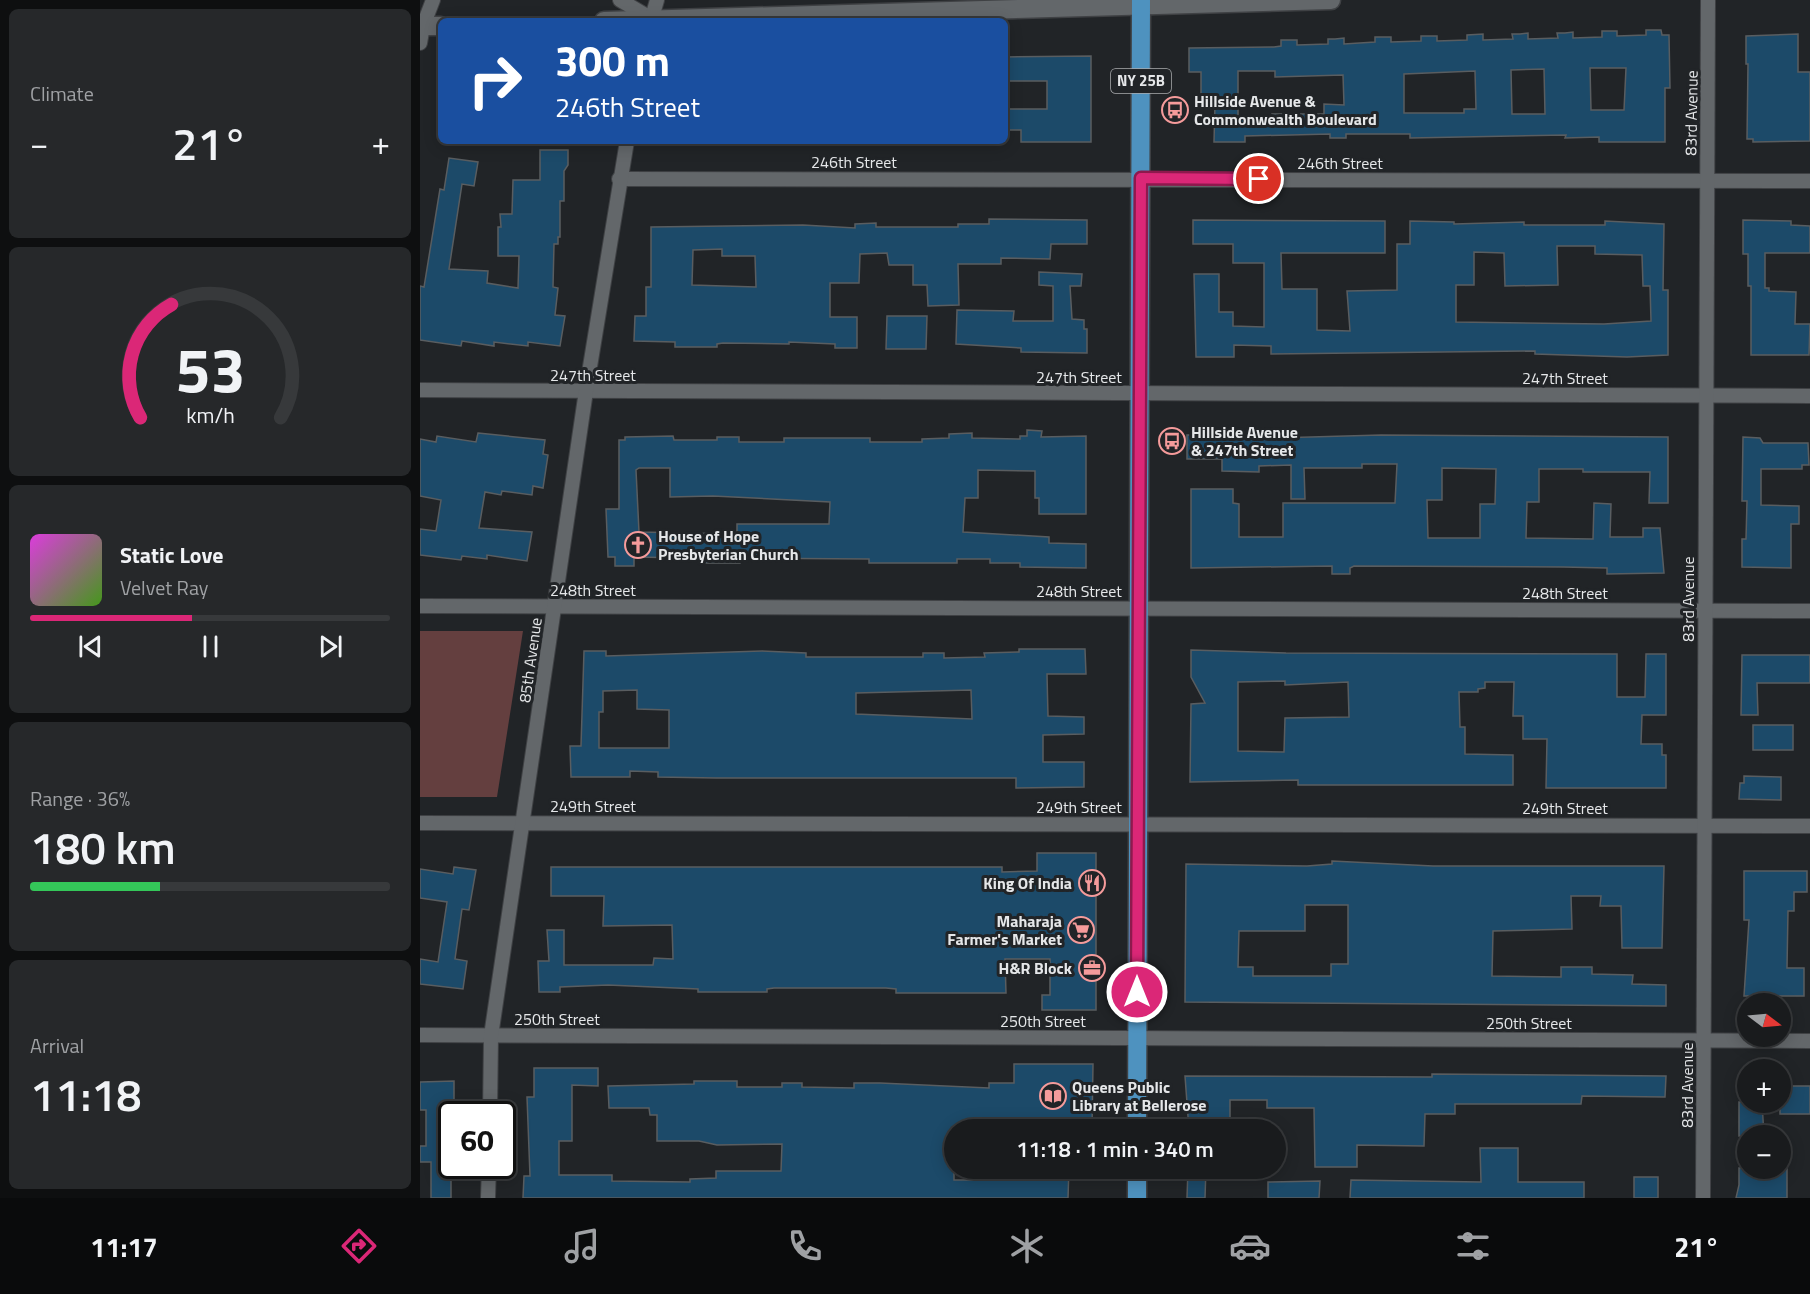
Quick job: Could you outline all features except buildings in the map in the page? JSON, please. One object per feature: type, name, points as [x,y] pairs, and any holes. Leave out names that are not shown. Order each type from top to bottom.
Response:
[{"type":"main road","name":"NY 25B","points":[[1137,1119],[1141,3]]},
{"type":"main road","points":[[1137,1179],[1137,1198]]},
{"type":"street","points":[[421,32],[433,0]]},
{"type":"street","points":[[620,0],[649,18]]},
{"type":"street","points":[[652,18],[657,0]]},
{"type":"street","points":[[687,18],[880,7],[1331,0]]},
{"type":"street","name":"83rd Avenue","points":[[1703,1198],[1708,0]]},
{"type":"street","points":[[421,32],[438,27]]},
{"type":"street","name":"85th Avenue","points":[[490,1101],[491,1036],[586,391],[626,144]]},
{"type":"street","name":"246th Street","points":[[619,179],[1141,178],[1810,181]]},
{"type":"street","name":"247th Street","points":[[420,390],[1810,396]]},
{"type":"street","name":"248th Street","points":[[420,606],[1810,611]]},
{"type":"street","name":"249th Street","points":[[420,823],[1810,826]]},
{"type":"street","name":"250th Street","points":[[420,1035],[1810,1041]]},
{"type":"street","points":[[488,1198],[489,1179]]},
{"type":"shaded area","points":[[420,631],[523,631],[497,797],[420,797]]},
{"type":"place","name":"Hillside Avenue & Commonwealth Boulevard","points":[[1175,110]]},
{"type":"place","name":"Hillside Avenue & 247th Street","points":[[1172,441]]},
{"type":"place","name":"House of Hope Presbyterian Church","points":[[638,545]]},
{"type":"place","name":"King Of India","points":[[1092,883]]},
{"type":"place","name":"Maharaja Farmer's Market","points":[[1081,930]]},
{"type":"place","name":"H&R Block","points":[[1092,968]]},
{"type":"place","name":"Queens Public Library at Bellerose","points":[[1053,1096]]},
{"type":"route","points":[[1137,992],[1141,178],[1259,179]]}]
